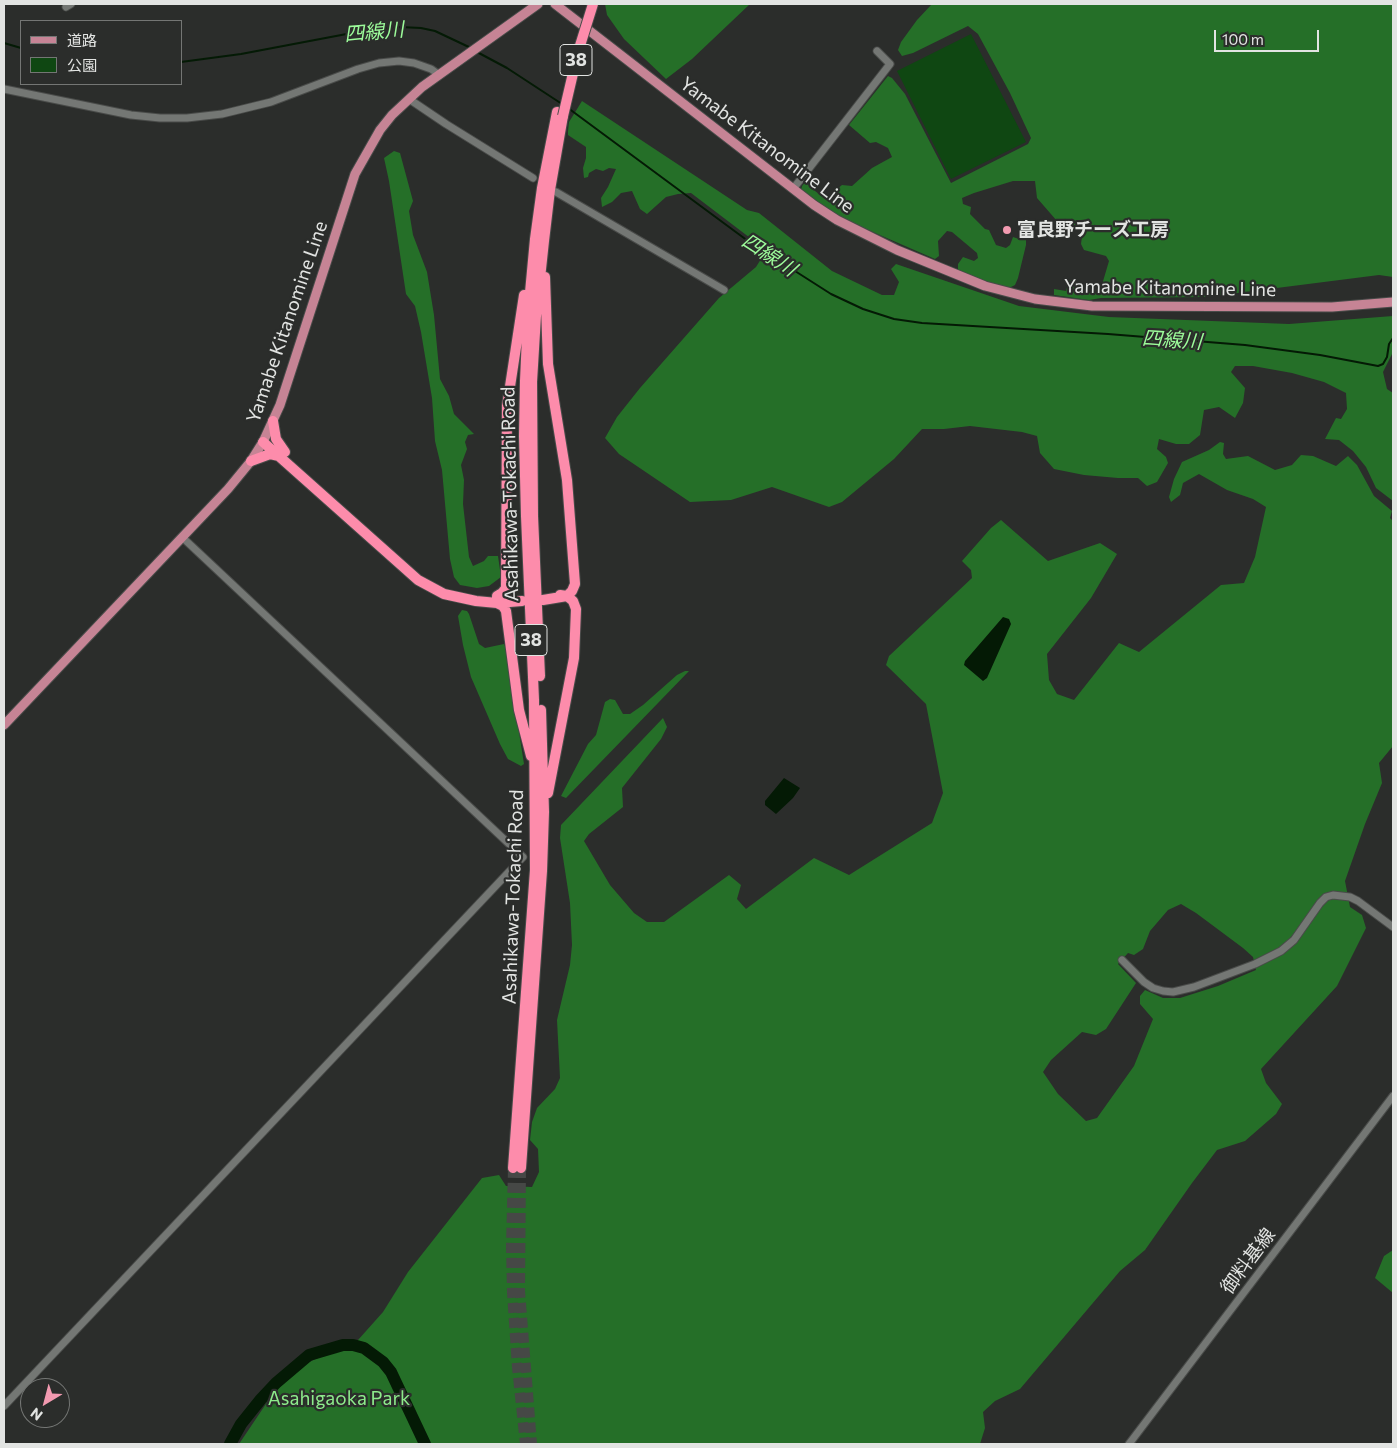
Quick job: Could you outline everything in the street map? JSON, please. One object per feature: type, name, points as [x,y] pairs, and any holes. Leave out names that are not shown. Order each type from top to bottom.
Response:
[{"type":"highway","name":"Asahikawa-Tokachi Road","points":[[539,240],[528,314],[524,436],[535,772],[535,870],[517,1168],[538,953],[544,812],[532,436],[542,188],[586,4]]},
{"type":"highway","name":"Asahikawa-Tokachi Road","points":[[560,114],[593,4]]},
{"type":"highway","points":[[535,772],[519,710],[506,611],[497,599],[506,588],[507,406],[519,320],[539,240]]},
{"type":"highway","name":"38","points":[[539,240],[548,364],[566,480],[575,569],[575,584],[572,591],[566,596],[573,601],[576,609],[574,658],[544,812]]},
{"type":"highway","points":[[273,421],[276,439],[282,454]]},
{"type":"highway","points":[[265,439],[282,454]]},
{"type":"highway","points":[[251,461],[270,454],[282,454]]},
{"type":"highway","name":"38","points":[[282,454],[418,580],[444,594],[476,601],[522,598]]},
{"type":"highway","points":[[542,597],[566,596]]},
{"type":"main road","name":"Yamabe Kitanomine Line","points":[[4,725],[228,489],[251,461],[265,439],[280,404],[354,174],[380,130],[408,98],[438,74],[538,4]]},
{"type":"main road","name":"Yamabe Kitanomine Line","points":[[555,4],[793,189],[837,220],[897,250],[985,286],[1035,299],[1092,306],[1332,306],[1393,302]]},
{"type":"street","points":[[793,189],[890,64],[877,51]]},
{"type":"street","points":[[4,89],[131,115],[188,118],[222,114],[271,102],[379,63],[399,61],[414,63],[431,68],[438,74]]},
{"type":"street","points":[[408,98],[533,178]]},
{"type":"street","points":[[556,192],[724,290]]},
{"type":"street","points":[[4,1406],[523,857],[182,537]]},
{"type":"street","points":[[1122,960],[1144,982],[1153,988],[1173,992],[1194,987],[1255,964],[1281,951],[1294,940],[1320,902],[1326,897],[1333,895],[1350,897],[1358,901],[1393,927]]},
{"type":"street","name":"御料基線","points":[[1129,1444],[1393,1096]]},
{"type":"green space","points":[[605,4],[750,4],[692,59],[666,79],[624,39],[607,15]]},
{"type":"green space","points":[[932,4],[1393,4],[1393,277],[1379,275],[1206,297],[1101,298],[1089,300],[1054,295],[1054,289],[1066,291],[1069,280],[1101,288],[1109,261],[1106,256],[1084,250],[1081,244],[1083,228],[1057,221],[1037,198],[1035,181],[1013,181],[962,198],[963,204],[971,207],[970,214],[985,229],[989,230],[996,245],[1006,248],[1010,245],[1013,237],[1019,239],[1022,236],[1026,240],[1018,278],[1015,285],[1009,288],[994,286],[958,270],[958,264],[963,257],[974,261],[978,258],[977,253],[952,232],[947,231],[938,241],[939,256],[935,259],[843,219],[801,190],[802,186],[811,175],[816,179],[815,191],[823,197],[827,197],[842,185],[852,186],[872,168],[892,157],[888,148],[876,142],[870,143],[849,125],[888,76],[892,78],[905,94],[951,183],[1028,144],[1031,138],[1010,93],[978,34],[968,26],[913,53],[902,56],[898,50],[901,42],[917,20]]},
{"type":"green space","points":[[971,34],[1026,142],[951,179],[897,71]]},
{"type":"green space","points":[[582,101],[747,210],[759,213],[832,271],[882,295],[894,295],[899,282],[891,269],[896,264],[1019,306],[1109,317],[1289,324],[1393,316],[1393,352],[1383,372],[1387,389],[1393,393],[1393,501],[1376,488],[1366,467],[1353,451],[1339,440],[1325,439],[1336,418],[1341,419],[1347,409],[1346,393],[1324,382],[1292,373],[1253,366],[1235,366],[1231,372],[1245,388],[1243,403],[1235,418],[1219,407],[1204,410],[1200,435],[1189,444],[1176,444],[1159,439],[1157,449],[1166,457],[1168,463],[1157,482],[1147,486],[1138,478],[1084,475],[1054,469],[1040,453],[1037,436],[1022,432],[970,426],[922,429],[894,459],[842,502],[829,507],[772,487],[731,500],[690,502],[619,454],[605,438],[617,417],[640,388],[719,298],[756,267],[761,259],[762,247],[691,193],[666,197],[647,214],[640,209],[632,191],[621,193],[612,202],[602,207],[601,198],[616,169],[609,168],[603,171],[596,169],[589,173],[588,177],[584,178],[583,168],[586,158],[586,147],[568,135],[569,122]]},
{"type":"green space","points":[[394,151],[400,153],[413,201],[409,211],[413,235],[427,272],[434,315],[440,379],[449,396],[454,414],[474,434],[468,435],[465,442],[467,449],[461,465],[464,480],[463,504],[469,557],[473,566],[484,561],[488,556],[498,556],[501,577],[489,586],[477,588],[460,585],[454,577],[450,559],[442,470],[435,441],[432,398],[415,306],[406,294],[384,158]]},
{"type":"green space","name":"Asahigaoka Park","points":[[1220,442],[1224,443],[1223,454],[1226,459],[1248,456],[1275,470],[1292,465],[1301,455],[1313,456],[1336,466],[1348,456],[1357,465],[1374,496],[1392,511],[1390,518],[1393,521],[1393,746],[1379,763],[1382,783],[1345,881],[1350,907],[1362,915],[1366,928],[1337,986],[1261,1069],[1266,1083],[1282,1104],[1276,1114],[1245,1141],[1217,1150],[1145,1250],[1120,1271],[1020,1389],[995,1401],[983,1412],[985,1428],[980,1444],[239,1444],[274,1392],[307,1363],[358,1340],[383,1312],[408,1272],[482,1178],[499,1175],[506,1186],[532,1187],[539,1172],[538,1149],[530,1140],[532,1122],[537,1108],[555,1089],[560,1078],[557,1020],[570,965],[572,945],[570,903],[560,838],[561,825],[663,718],[667,727],[661,739],[622,788],[623,807],[589,834],[584,841],[610,885],[634,913],[647,922],[664,922],[729,875],[741,885],[737,899],[746,909],[814,858],[849,875],[932,823],[943,793],[926,704],[886,665],[889,656],[972,578],[971,570],[962,561],[991,528],[1001,520],[1048,561],[1100,543],[1117,554],[1091,598],[1047,654],[1049,680],[1057,694],[1074,700],[1119,643],[1139,652],[1221,585],[1244,583],[1255,557],[1266,507],[1253,499],[1227,490],[1199,474],[1183,483],[1180,495],[1171,502],[1169,497],[1174,479],[1182,462],[1209,450]],"holes":[[[1181,904],[1196,913],[1253,957],[1256,970],[1218,986],[1180,998],[1163,998],[1145,990],[1140,996],[1140,1004],[1153,1019],[1134,1066],[1097,1118],[1086,1121],[1058,1094],[1043,1072],[1051,1060],[1082,1032],[1096,1035],[1106,1029],[1136,983],[1118,964],[1128,953],[1134,955],[1143,949],[1150,931],[1168,910]]]},
{"type":"green space","points":[[462,610],[467,611],[469,614],[479,644],[485,648],[504,644],[506,649],[524,764],[521,766],[508,759],[471,677],[458,616]]},
{"type":"green space","points":[[689,671],[566,798],[561,796],[588,744],[596,735],[605,702],[610,699],[615,700],[623,714],[630,714],[677,675]]},
{"type":"green space","points":[[1393,1250],[1393,1293],[1375,1278],[1384,1256]]},
{"type":"shaded area","points":[[1003,617],[1009,619],[1011,624],[987,678],[983,681],[964,665],[965,661]]},
{"type":"shaded area","points":[[784,778],[800,788],[793,798],[776,814],[765,805],[765,801]]},
{"type":"waterway","name":"四線川","points":[[182,62],[241,54],[373,29],[400,27],[435,31],[471,48]]},
{"type":"waterway","name":"四線川","points":[[4,43],[20,48]]},
{"type":"waterway","name":"四線川","points":[[477,52],[507,68],[562,104]]},
{"type":"waterway","name":"四線川","points":[[568,108],[748,241],[831,294],[863,309],[894,319],[922,323],[1108,334],[1245,345],[1320,355],[1378,366],[1383,364],[1387,357],[1389,344],[1393,338]]},
{"type":"waterway","points":[[230,1444],[241,1424],[276,1383],[309,1355],[343,1345],[364,1348],[383,1362],[391,1372],[425,1444]]},
{"type":"tunnel","points":[[513,1168],[512,1292],[525,1444]]},
{"type":"tunnel","points":[[521,1168],[520,1291],[532,1444]]},
{"type":"place","name":"富良野チーズ工房","points":[[1007,230]]}]
